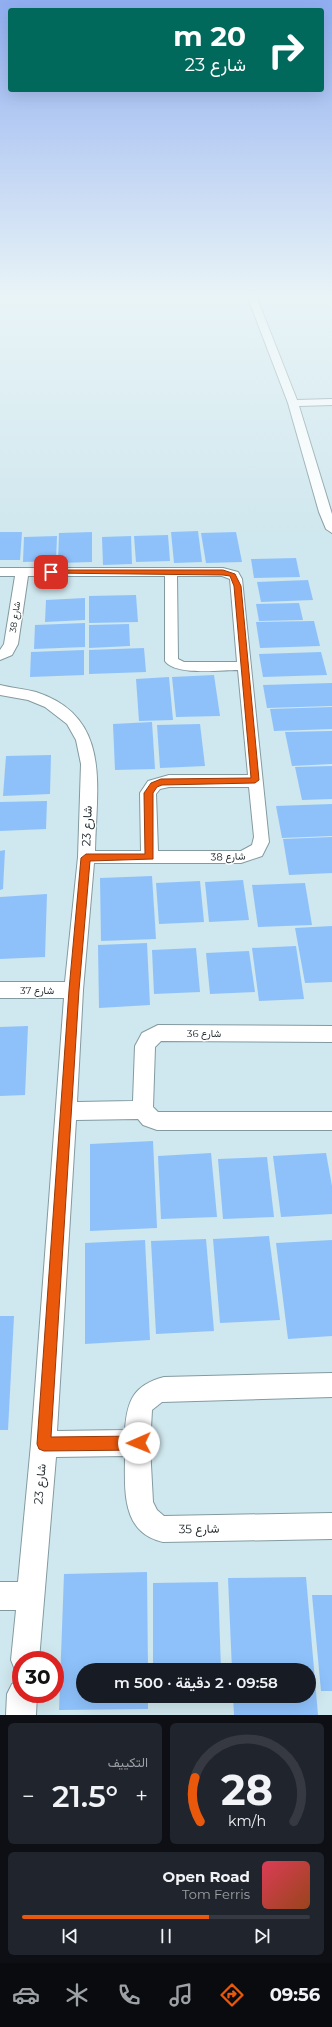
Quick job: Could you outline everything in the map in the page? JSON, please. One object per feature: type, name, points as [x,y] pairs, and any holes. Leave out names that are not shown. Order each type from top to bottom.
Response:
[{"type":"street","points":[[283,378],[293,403],[325,512],[332,529]]},
{"type":"street","points":[[293,403],[332,402]]},
{"type":"street","name":"شارع 38","points":[[0,572],[223,572],[233,575],[238,586],[244,666],[262,837],[261,846],[257,852],[251,856],[241,857],[86,858]]},
{"type":"street","name":"شارع 38","points":[[0,656],[7,652],[11,644],[22,572]]},
{"type":"street","points":[[171,573],[172,661],[182,666],[244,666]]},
{"type":"street","name":"شارع 23","points":[[0,690],[32,696],[50,704],[72,721],[84,740],[89,764],[86,858],[74,990],[44,1444],[29,1596],[26,1651]]},
{"type":"street","points":[[150,857],[148,793],[154,785],[169,781],[255,780]]},
{"type":"street","name":"شارع 37","points":[[0,990],[74,990]]},
{"type":"street","name":"شارع 36","points":[[143,1110],[145,1046],[149,1039],[158,1033],[332,1034]]},
{"type":"street","points":[[66,1111],[143,1110],[150,1118],[157,1121],[332,1121]]},
{"type":"street","name":"شارع 35","points":[[332,1385],[164,1389],[155,1391],[147,1396],[140,1410],[138,1495],[142,1510],[147,1520],[154,1526],[163,1529],[332,1526]]},
{"type":"street","points":[[44,1444],[139,1443]]},
{"type":"street","points":[[0,1596],[29,1596]]},
{"type":"street","points":[[20,1715],[21,1703]]},
{"type":"building","points":[[198,531],[202,562],[174,563],[171,532]]},
{"type":"building","points":[[0,532],[22,532],[20,560],[0,560]]},
{"type":"building","points":[[92,532],[92,562],[58,563],[59,533]]},
{"type":"building","points":[[236,532],[242,562],[206,563],[201,533]]},
{"type":"building","points":[[168,535],[170,561],[136,562],[134,536]]},
{"type":"building","points":[[57,536],[56,561],[23,562],[24,537]]},
{"type":"building","points":[[131,536],[132,564],[103,565],[102,537]]},
{"type":"building","points":[[296,558],[300,577],[254,578],[251,559]]},
{"type":"building","points":[[308,580],[313,600],[261,602],[257,582]]},
{"type":"building","points":[[136,595],[138,622],[89,623],[89,596]]},
{"type":"building","points":[[85,598],[85,620],[45,622],[46,600]]},
{"type":"building","points":[[299,603],[303,620],[259,621],[256,604]]},
{"type":"building","points":[[314,621],[320,646],[260,648],[256,622]]},
{"type":"building","points":[[85,623],[85,647],[34,649],[35,625]]},
{"type":"building","points":[[129,624],[130,646],[89,648],[89,625]]},
{"type":"building","points":[[144,648],[146,672],[89,674],[89,650]]},
{"type":"building","points":[[84,650],[84,675],[30,677],[31,652]]},
{"type":"building","points":[[321,652],[327,675],[263,677],[259,654]]},
{"type":"building","points":[[214,675],[220,716],[176,717],[172,677]]},
{"type":"building","points":[[169,677],[173,720],[139,721],[136,679]]},
{"type":"building","points":[[332,683],[332,706],[267,708],[263,685]]},
{"type":"building","points":[[332,707],[332,729],[274,731],[270,709]]},
{"type":"building","points":[[152,722],[155,769],[115,770],[113,724]]},
{"type":"building","points":[[200,724],[205,766],[160,768],[157,725]]},
{"type":"building","points":[[332,731],[332,764],[292,766],[285,732]]},
{"type":"building","points":[[51,755],[50,794],[3,796],[6,756]]},
{"type":"building","points":[[332,766],[332,799],[302,800],[295,767]]},
{"type":"building","points":[[47,801],[46,829],[0,831],[0,802]]},
{"type":"building","points":[[332,804],[332,836],[282,838],[276,806]]},
{"type":"building","points":[[332,837],[332,873],[289,875],[283,839]]},
{"type":"building","points":[[5,850],[3,889],[0,890],[0,851]]},
{"type":"building","points":[[152,876],[156,939],[101,941],[100,878]]},
{"type":"building","points":[[243,880],[249,920],[209,922],[205,882]]},
{"type":"building","points":[[200,881],[204,922],[159,924],[156,883]]},
{"type":"building","points":[[305,883],[312,925],[258,927],[252,885]]},
{"type":"building","points":[[47,894],[45,957],[0,959],[0,897]]},
{"type":"building","points":[[332,926],[332,982],[305,983],[295,928]]},
{"type":"building","points":[[147,943],[150,1005],[99,1008],[98,945]]},
{"type":"building","points":[[296,946],[304,999],[259,1001],[252,948]]},
{"type":"building","points":[[196,948],[200,992],[154,994],[152,950]]},
{"type":"building","points":[[249,951],[255,992],[210,994],[206,953]]},
{"type":"building","points":[[28,1026],[25,1095],[0,1096],[0,1027]]},
{"type":"building","points":[[153,1141],[157,1228],[90,1231],[90,1144]]},
{"type":"building","points":[[211,1153],[217,1217],[161,1219],[158,1156]]},
{"type":"building","points":[[326,1153],[332,1186],[332,1214],[281,1217],[273,1156]]},
{"type":"building","points":[[267,1157],[274,1217],[223,1219],[218,1159]]},
{"type":"building","points":[[269,1236],[280,1320],[220,1323],[213,1239]]},
{"type":"building","points":[[206,1239],[214,1331],[156,1334],[151,1241]]},
{"type":"building","points":[[145,1240],[150,1340],[85,1344],[85,1243]]},
{"type":"building","points":[[332,1240],[332,1336],[288,1339],[276,1243]]},
{"type":"building","points":[[0,1316],[14,1316],[8,1430],[0,1430]]},
{"type":"building","points":[[147,1572],[148,1663],[76,1663],[76,1703],[148,1703],[148,1709],[59,1710],[59,1703],[64,1703],[64,1651],[61,1651],[64,1574]]},
{"type":"building","points":[[306,1577],[313,1663],[232,1663],[228,1578]]},
{"type":"building","points":[[218,1582],[221,1663],[153,1663],[153,1583]]},
{"type":"building","points":[[312,1595],[332,1595],[332,1691],[321,1691]]},
{"type":"building","points":[[316,1692],[318,1715],[234,1715],[233,1703],[316,1703]]},
{"type":"route","points":[[51,572],[223,572],[233,575],[238,586],[255,780],[169,781],[154,785],[148,793],[150,857],[86,858],[74,990],[44,1444],[139,1443]]}]
